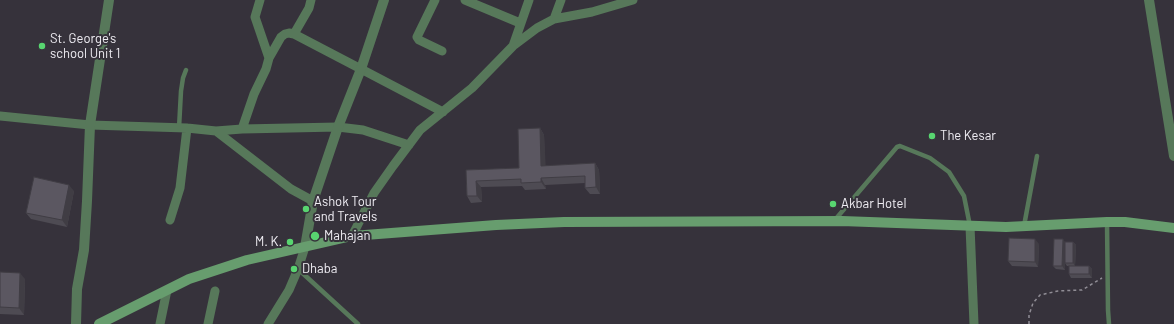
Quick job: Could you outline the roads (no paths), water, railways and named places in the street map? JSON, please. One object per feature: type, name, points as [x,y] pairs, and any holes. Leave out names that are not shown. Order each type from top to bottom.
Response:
[{"type":"main road","points":[[99,324],[189,279],[248,260],[352,236],[564,222],[834,221],[1006,227],[1125,222],[1174,228]]},
{"type":"street","points":[[76,324],[87,201],[90,125],[109,0]]},
{"type":"street","points":[[260,0],[255,17],[269,58]]},
{"type":"street","points":[[294,34],[311,0]]},
{"type":"street","points":[[268,324],[289,290],[298,269],[305,247],[314,200],[338,127],[361,68],[384,0]]},
{"type":"street","points":[[435,0],[417,37],[419,40],[442,50]]},
{"type":"street","points":[[465,0],[520,23]]},
{"type":"street","points":[[513,46],[529,0]]},
{"type":"street","points":[[554,19],[561,0]]},
{"type":"street","points":[[352,236],[374,193],[423,128],[472,88],[513,46],[537,28],[554,19],[592,12],[634,0]]},
{"type":"street","points":[[1149,0],[1174,156]]},
{"type":"street","points":[[242,129],[254,94],[266,69],[269,58],[281,37],[289,33],[294,34],[361,68],[443,112]]},
{"type":"street","points":[[0,116],[90,125],[183,128],[216,131],[338,127],[363,130],[409,145]]},
{"type":"street","points":[[170,220],[180,188],[183,128]]},
{"type":"street","points":[[216,131],[291,189],[314,200]]},
{"type":"street","points":[[970,226],[974,324]]},
{"type":"street","points":[[160,324],[167,290]]},
{"type":"street","points":[[208,324],[215,291]]},
{"type":"lane","points":[[183,128],[181,91],[186,70]]},
{"type":"lane","points":[[834,221],[897,147],[900,146],[930,158],[949,172],[964,196],[970,226]]},
{"type":"lane","points":[[1024,226],[1037,156]]},
{"type":"lane","points":[[1107,222],[1109,324]]},
{"type":"lane","points":[[298,269],[358,324]]},
{"type":"place","name":"St. George's school Unit 1","points":[[42,46]]},
{"type":"place","name":"The Kesar","points":[[932,136]]},
{"type":"place","name":"Akbar Hotel","points":[[833,204]]},
{"type":"place","name":"Ashok Tour and Travels","points":[[306,209]]},
{"type":"place","name":"Mahajan","points":[[315,236]]},
{"type":"place","name":"M. K.","points":[[290,242]]},
{"type":"place","name":"Dhaba","points":[[294,269]]}]
